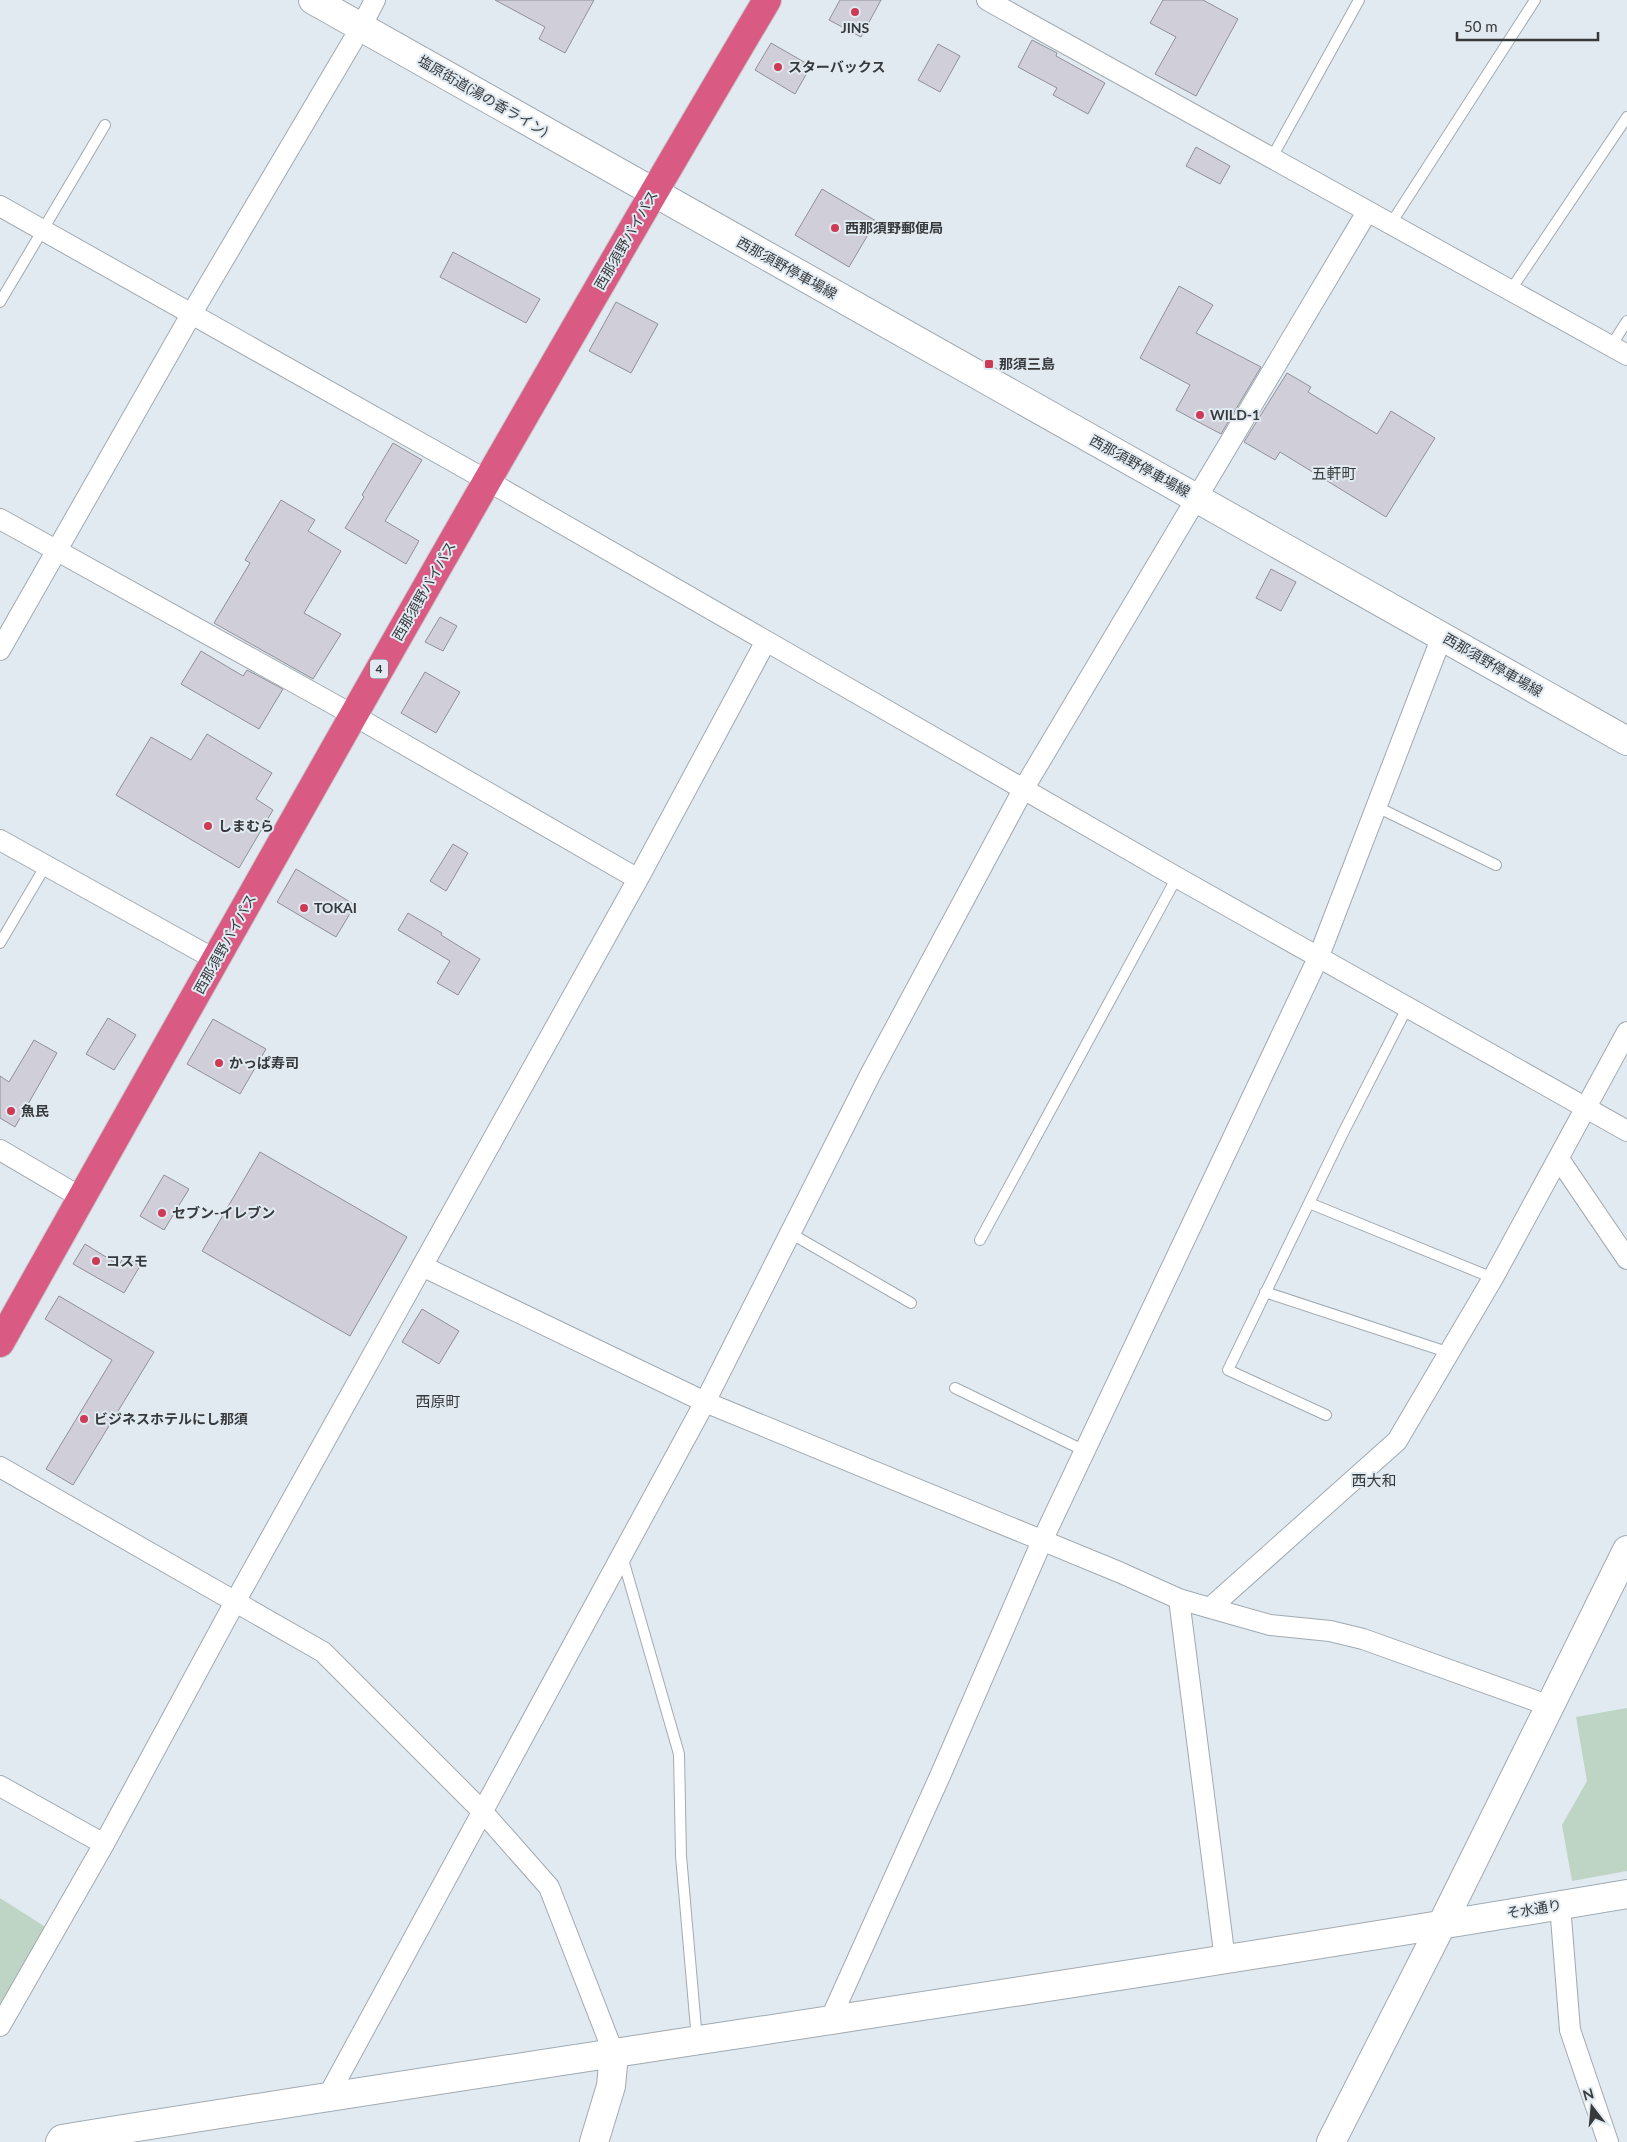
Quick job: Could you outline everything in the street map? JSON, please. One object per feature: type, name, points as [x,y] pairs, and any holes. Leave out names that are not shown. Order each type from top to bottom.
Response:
[{"type":"highway","name":"西那須野バイパス","points":[[0,1343],[353,715],[653,193],[767,0]]},
{"type":"street","name":"塩原街道(湯の香ライン)","points":[[314,0],[653,193]]},
{"type":"street","points":[[0,650],[192,313],[361,27],[375,0]]},
{"type":"street","points":[[987,0],[1619,351]]},
{"type":"street","name":"西那須野停車場線","points":[[653,193],[1627,741]]},
{"type":"street","points":[[0,206],[488,480],[1177,877],[1627,1131]]},
{"type":"street","points":[[328,2096],[705,1402],[870,1075],[1024,788],[1367,212]]},
{"type":"street","points":[[0,519],[353,715],[638,879]]},
{"type":"street","points":[[830,2020],[940,1776],[1042,1541],[1320,956],[1442,636]]},
{"type":"street","points":[[0,2026],[104,1844],[235,1602],[638,879],[766,640]]},
{"type":"street","points":[[0,840],[216,960]]},
{"type":"street","points":[[1210,1608],[1388,1452],[1397,1441],[1493,1278],[1627,1032]]},
{"type":"street","points":[[0,1150],[82,1198]]},
{"type":"street","points":[[1559,1159],[1627,1259]]},
{"type":"street","points":[[422,1266],[705,1402],[1119,1572],[1179,1599],[1270,1625],[1330,1631],[1362,1639],[1550,1706]]},
{"type":"street","points":[[0,1467],[323,1652],[482,1811],[549,1886],[614,2054],[611,2086],[594,2142]]},
{"type":"street","points":[[1331,2142],[1442,1924],[1627,1550]]},
{"type":"street","points":[[1179,1599],[1225,1960]]},
{"type":"street","points":[[0,1786],[104,1844]]},
{"type":"street","name":"そ水通り","points":[[55,2141],[328,2096],[1225,1960],[1627,1894]]},
{"type":"street","points":[[1560,1905],[1570,2030],[1608,2142]]},
{"type":"lane","points":[[1271,159],[1358,0]]},
{"type":"lane","points":[[1390,225],[1535,0]]},
{"type":"lane","points":[[1510,291],[1627,117]]},
{"type":"lane","points":[[0,302],[105,125]]},
{"type":"lane","points":[[1619,351],[1627,321]]},
{"type":"lane","points":[[1377,806],[1496,865]]},
{"type":"lane","points":[[0,943],[46,865]]},
{"type":"lane","points":[[980,1240],[1177,877]]},
{"type":"lane","points":[[1326,1415],[1228,1370],[1309,1202],[1408,1006]]},
{"type":"lane","points":[[1309,1202],[1493,1278]]},
{"type":"lane","points":[[790,1233],[911,1302]]},
{"type":"lane","points":[[1265,1292],[1450,1353]]},
{"type":"lane","points":[[955,1388],[1085,1451]]},
{"type":"lane","points":[[621,1555],[679,1754],[680,1856],[697,2041]]},
{"type":"green space","points":[[1627,1708],[1627,1871],[1572,1881],[1562,1825],[1587,1781],[1576,1717]]},
{"type":"green space","points":[[0,1898],[47,1928],[0,2010]]},
{"type":"building","points":[[495,0],[594,0],[565,53],[539,39],[545,27]]},
{"type":"building","points":[[840,0],[881,0],[861,37],[829,20]]},
{"type":"building","points":[[1163,0],[1203,0],[1238,19],[1196,96],[1155,74],[1176,37],[1150,23]]},
{"type":"building","points":[[1032,40],[1057,53],[1056,56],[1105,83],[1088,114],[1053,95],[1057,88],[1018,67]]},
{"type":"building","points":[[771,43],[811,66],[795,94],[755,70]]},
{"type":"building","points":[[938,44],[960,56],[940,92],[918,80]]},
{"type":"building","points":[[1196,147],[1230,166],[1220,184],[1186,166]]},
{"type":"building","name":"西那須野郵便局","points":[[822,189],[876,221],[849,267],[795,235]]},
{"type":"building","points":[[453,252],[540,299],[526,323],[440,277]]},
{"type":"building","points":[[1179,286],[1213,305],[1196,333],[1261,367],[1221,434],[1176,410],[1190,385],[1140,358]]},
{"type":"building","points":[[616,302],[658,324],[631,373],[589,351]]},
{"type":"building","points":[[1287,373],[1311,387],[1308,392],[1377,434],[1391,411],[1435,438],[1386,517],[1280,452],[1275,460],[1244,442]]},
{"type":"building","points":[[393,443],[422,460],[385,521],[419,541],[406,564],[345,528]]},
{"type":"building","points":[[281,500],[315,520],[308,531],[341,551],[304,613],[341,634],[313,679],[214,623],[250,563],[245,560]]},
{"type":"building","points":[[1271,569],[1296,582],[1281,611],[1256,598]]},
{"type":"building","points":[[440,617],[457,626],[443,651],[425,642]]},
{"type":"building","points":[[201,651],[243,676],[247,670],[283,689],[259,729],[181,684]]},
{"type":"building","points":[[425,672],[460,692],[436,733],[401,713]]},
{"type":"building","points":[[207,734],[272,773],[256,799],[273,810],[239,868],[116,795],[151,737],[191,760]]},
{"type":"building","points":[[453,844],[468,853],[446,891],[430,881]]},
{"type":"building","points":[[296,869],[355,905],[336,937],[277,902]]},
{"type":"building","points":[[408,913],[480,959],[458,995],[437,983],[450,961],[398,930]]},
{"type":"building","points":[[108,1018],[136,1035],[114,1070],[86,1054]]},
{"type":"building","points":[[213,1019],[266,1049],[240,1094],[187,1064]]},
{"type":"building","points":[[34,1040],[57,1053],[15,1127],[0,1118],[0,1076],[9,1082]]},
{"type":"building","points":[[260,1152],[407,1237],[350,1336],[202,1251]]},
{"type":"building","points":[[164,1175],[189,1189],[164,1230],[140,1216]]},
{"type":"building","points":[[85,1244],[119,1265],[124,1256],[140,1266],[124,1293],[73,1264]]},
{"type":"building","points":[[59,1296],[154,1352],[73,1485],[46,1469],[112,1360],[45,1319]]},
{"type":"building","points":[[422,1309],[459,1331],[439,1364],[402,1342]]},
{"type":"place","name":"JINS","points":[[855,12]]},
{"type":"place","name":"スターバックス","points":[[778,67]]},
{"type":"place","name":"西那須野郵便局","points":[[835,228]]},
{"type":"place","name":"那須三島","points":[[989,364]]},
{"type":"place","name":"WILD-1","points":[[1200,415]]},
{"type":"place","name":"しまむら","points":[[208,826]]},
{"type":"place","name":"TOKAI","points":[[304,908]]},
{"type":"place","name":"かっぱ寿司","points":[[219,1063]]},
{"type":"place","name":"魚民","points":[[11,1111]]},
{"type":"place","name":"セブン-イレブン","points":[[162,1213]]},
{"type":"place","name":"コスモ","points":[[96,1261]]},
{"type":"place","name":"ビジネスホテルにし那須","points":[[84,1419]]},
{"type":"district","name":"五軒町","points":[[1334,474]]},
{"type":"district","name":"西原町","points":[[438,1402]]},
{"type":"district","name":"西大和","points":[[1374,1481]]}]
